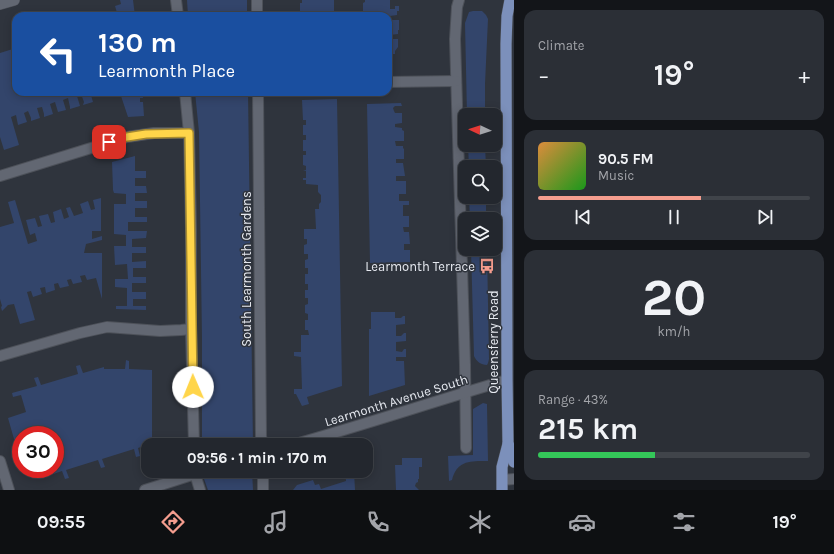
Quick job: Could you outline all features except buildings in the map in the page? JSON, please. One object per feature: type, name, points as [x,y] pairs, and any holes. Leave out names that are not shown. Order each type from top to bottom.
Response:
[{"type":"main road","name":"Queensferry Road","points":[[502,485],[502,467],[508,443],[506,44],[508,1]]},
{"type":"main road","name":"Queensferry Road","points":[[508,443],[514,462]]},
{"type":"street","points":[[0,4],[14,0]]},
{"type":"street","points":[[176,0],[178,12]]},
{"type":"street","points":[[257,0],[257,12]]},
{"type":"street","points":[[459,0],[457,7],[455,38],[466,448]]},
{"type":"street","points":[[392,82],[456,81]]},
{"type":"street","points":[[185,96],[189,133],[194,438]]},
{"type":"street","name":"South Learmonth Gardens","points":[[258,96],[260,438]]},
{"type":"street","points":[[0,176],[127,137],[154,133],[189,133]]},
{"type":"street","points":[[0,356],[80,333],[107,327],[165,331],[191,328]]},
{"type":"street","name":"Learmonth Avenue South","points":[[318,438],[507,380]]},
{"type":"street","points":[[0,461],[9,490]]},
{"type":"street","points":[[145,490],[180,478]]},
{"type":"street","points":[[196,478],[200,490]]},
{"type":"street","points":[[263,478],[263,490]]},
{"type":"street","points":[[502,485],[514,479]]},
{"type":"shaded area","points":[[120,0],[133,0],[134,12],[117,12],[115,6],[121,4]]},
{"type":"shaded area","points":[[187,0],[247,0],[247,12],[188,12]]},
{"type":"shaded area","points":[[302,0],[334,0],[334,12],[300,12],[300,3],[302,3]]},
{"type":"shaded area","points":[[365,0],[390,0],[390,9],[395,9],[395,6],[399,6],[399,11],[397,11],[397,15],[392,16],[392,12],[363,12],[363,3]]},
{"type":"shaded area","points":[[482,11],[488,19],[485,108],[467,108],[465,23],[469,12]]},
{"type":"shaded area","points":[[392,20],[399,20],[398,34],[392,35]]},
{"type":"shaded area","points":[[392,39],[398,39],[398,47],[395,54],[392,54]]},
{"type":"shaded area","points":[[12,49],[12,96],[77,96],[80,106],[70,109],[68,98],[63,100],[66,110],[58,112],[55,102],[50,104],[53,114],[44,117],[42,107],[37,108],[40,118],[31,121],[28,111],[24,113],[27,122],[18,125],[16,115],[11,117],[19,145],[4,150],[0,137],[0,53]]},
{"type":"shaded area","points":[[82,96],[91,96],[93,102],[83,105],[84,102]]},
{"type":"shaded area","points":[[121,96],[143,96],[143,98],[140,98],[140,102],[143,102],[144,116],[128,117]]},
{"type":"shaded area","points":[[195,96],[248,96],[253,438],[202,438],[199,132]]},
{"type":"shaded area","points":[[337,99],[342,386],[307,397],[309,404],[302,406],[296,394],[294,394],[294,389],[302,389],[301,357],[294,356],[294,352],[301,352],[301,335],[309,335],[308,330],[305,330],[305,320],[308,320],[308,314],[305,313],[305,305],[308,304],[308,298],[305,298],[305,290],[308,290],[308,284],[305,284],[305,274],[308,274],[308,268],[305,268],[305,260],[308,259],[308,254],[304,254],[304,245],[307,244],[307,239],[304,239],[304,229],[316,229],[315,209],[319,209],[321,195],[318,192],[318,185],[306,184],[306,180],[303,180],[303,178],[306,178],[306,171],[303,170],[306,170],[306,166],[303,165],[303,155],[306,155],[306,151],[303,151],[303,140],[306,140],[306,135],[303,135],[303,125],[306,125],[306,120],[303,120],[302,100]]},
{"type":"shaded area","points":[[401,103],[402,106],[395,106],[393,108],[395,113],[402,113],[402,123],[395,124],[395,127],[402,128],[404,131],[404,141],[395,141],[396,146],[403,146],[404,159],[396,159],[396,163],[403,163],[405,176],[396,176],[396,181],[406,181],[406,194],[399,194],[399,201],[409,201],[409,205],[403,205],[403,216],[409,216],[409,227],[403,227],[404,232],[409,232],[410,244],[404,244],[404,250],[410,250],[410,262],[370,263],[367,104]]},
{"type":"shaded area","points":[[468,152],[485,152],[486,160],[469,160]]},
{"type":"shaded area","points":[[135,156],[135,171],[146,171],[146,178],[135,178],[135,186],[146,186],[147,193],[135,193],[135,201],[147,201],[147,208],[135,208],[135,217],[147,217],[147,222],[128,222],[128,231],[147,231],[146,238],[132,239],[132,247],[146,247],[146,253],[132,253],[132,262],[146,261],[146,268],[133,268],[133,277],[146,277],[146,283],[132,283],[132,292],[146,292],[146,299],[133,299],[133,306],[146,306],[146,310],[116,309],[116,306],[127,306],[127,288],[115,287],[115,279],[128,279],[127,264],[115,265],[114,246],[126,246],[126,235],[114,234],[114,204],[126,204],[126,194],[114,193],[112,162]]},
{"type":"shaded area","points":[[101,198],[101,231],[92,231],[92,239],[102,236],[102,240],[86,244],[84,253],[102,253],[102,299],[96,278],[87,280],[85,275],[80,276],[82,282],[73,284],[71,279],[67,280],[69,286],[60,288],[58,283],[54,284],[55,290],[46,293],[45,287],[40,288],[42,294],[33,297],[31,291],[27,292],[35,320],[20,324],[14,304],[8,305],[2,311],[0,299],[0,227],[14,223],[8,202],[15,200],[28,244],[37,241],[35,233],[30,235],[26,220],[35,218],[38,227],[42,226],[39,216],[48,214],[51,223],[55,222],[53,212],[61,209],[64,219],[69,217],[66,208],[70,207],[74,216],[83,213],[80,204],[88,201],[91,210],[95,209],[93,200]]},
{"type":"shaded area","points":[[469,204],[486,204],[486,212],[470,212]]},
{"type":"shaded area","points":[[471,256],[487,256],[489,359],[487,365],[476,360],[474,356]]},
{"type":"shaded area","points":[[371,312],[395,312],[395,318],[405,316],[405,324],[396,325],[396,336],[401,336],[406,333],[406,341],[396,342],[396,351],[402,352],[406,349],[406,357],[396,357],[396,361],[404,361],[405,385],[369,396],[369,329],[371,329]]},
{"type":"shaded area","points":[[126,360],[129,361],[129,369],[152,370],[152,438],[141,438],[141,447],[138,448],[140,456],[136,457],[134,449],[102,459],[105,467],[101,468],[98,460],[66,470],[69,478],[65,479],[64,426],[12,426],[12,432],[8,418],[26,412],[21,395],[13,397],[12,393],[37,386],[34,378],[38,377],[41,385],[78,374],[76,366],[80,365],[83,373],[104,367],[104,369],[125,369]]},
{"type":"shaded area","points":[[483,403],[487,404],[488,461],[476,461],[461,465],[454,473],[452,480],[449,481],[448,456],[473,455],[473,409]]},
{"type":"shaded area","points":[[402,458],[422,458],[422,467],[419,467],[419,479],[415,486],[419,490],[396,490],[395,465],[402,465]]},
{"type":"shaded area","points":[[204,478],[252,478],[253,490],[208,490]]},
{"type":"shaded area","points":[[346,478],[354,478],[355,490],[293,490],[297,485],[313,480],[315,485],[319,484],[321,489],[346,481]]},
{"type":"place","name":"Learmonth Terrace","points":[[487,266]]},
{"type":"route","points":[[109,142],[135,135],[189,133],[193,387]]}]
